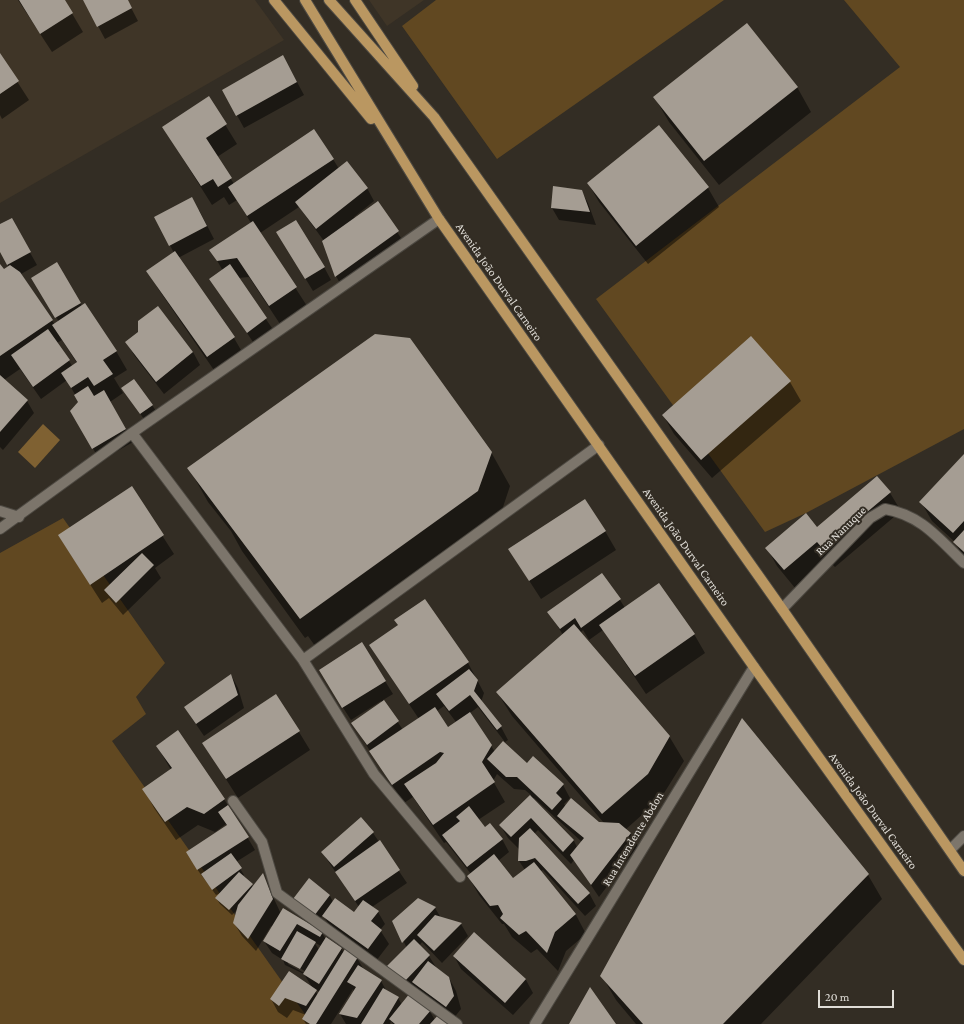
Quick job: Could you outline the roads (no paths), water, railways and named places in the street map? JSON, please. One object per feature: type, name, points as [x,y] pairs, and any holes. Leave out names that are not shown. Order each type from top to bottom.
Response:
[{"type":"main road","name":"Avenida João Durval Carneiro","points":[[274,0],[393,145]]},
{"type":"main road","name":"Avenida João Durval Carneiro","points":[[305,0],[439,219],[754,667],[964,960]]},
{"type":"main road","points":[[329,0],[434,118]]},
{"type":"main road","points":[[355,0],[434,118],[782,609],[964,871]]},
{"type":"street","points":[[0,530],[132,433],[439,219]]},
{"type":"street","points":[[132,433],[303,660],[374,774],[460,877]]},
{"type":"street","points":[[303,660],[599,445]]},
{"type":"street","name":"Rua Nanuque","points":[[782,609],[870,518],[885,509],[901,512],[920,521],[964,563]]},
{"type":"street","points":[[0,510],[20,516]]},
{"type":"street","name":"Rua Intendente Abdon","points":[[535,1024],[754,667]]},
{"type":"street","points":[[233,801],[262,842],[277,893],[457,1024]]},
{"type":"street","points":[[950,850],[964,836]]}]
